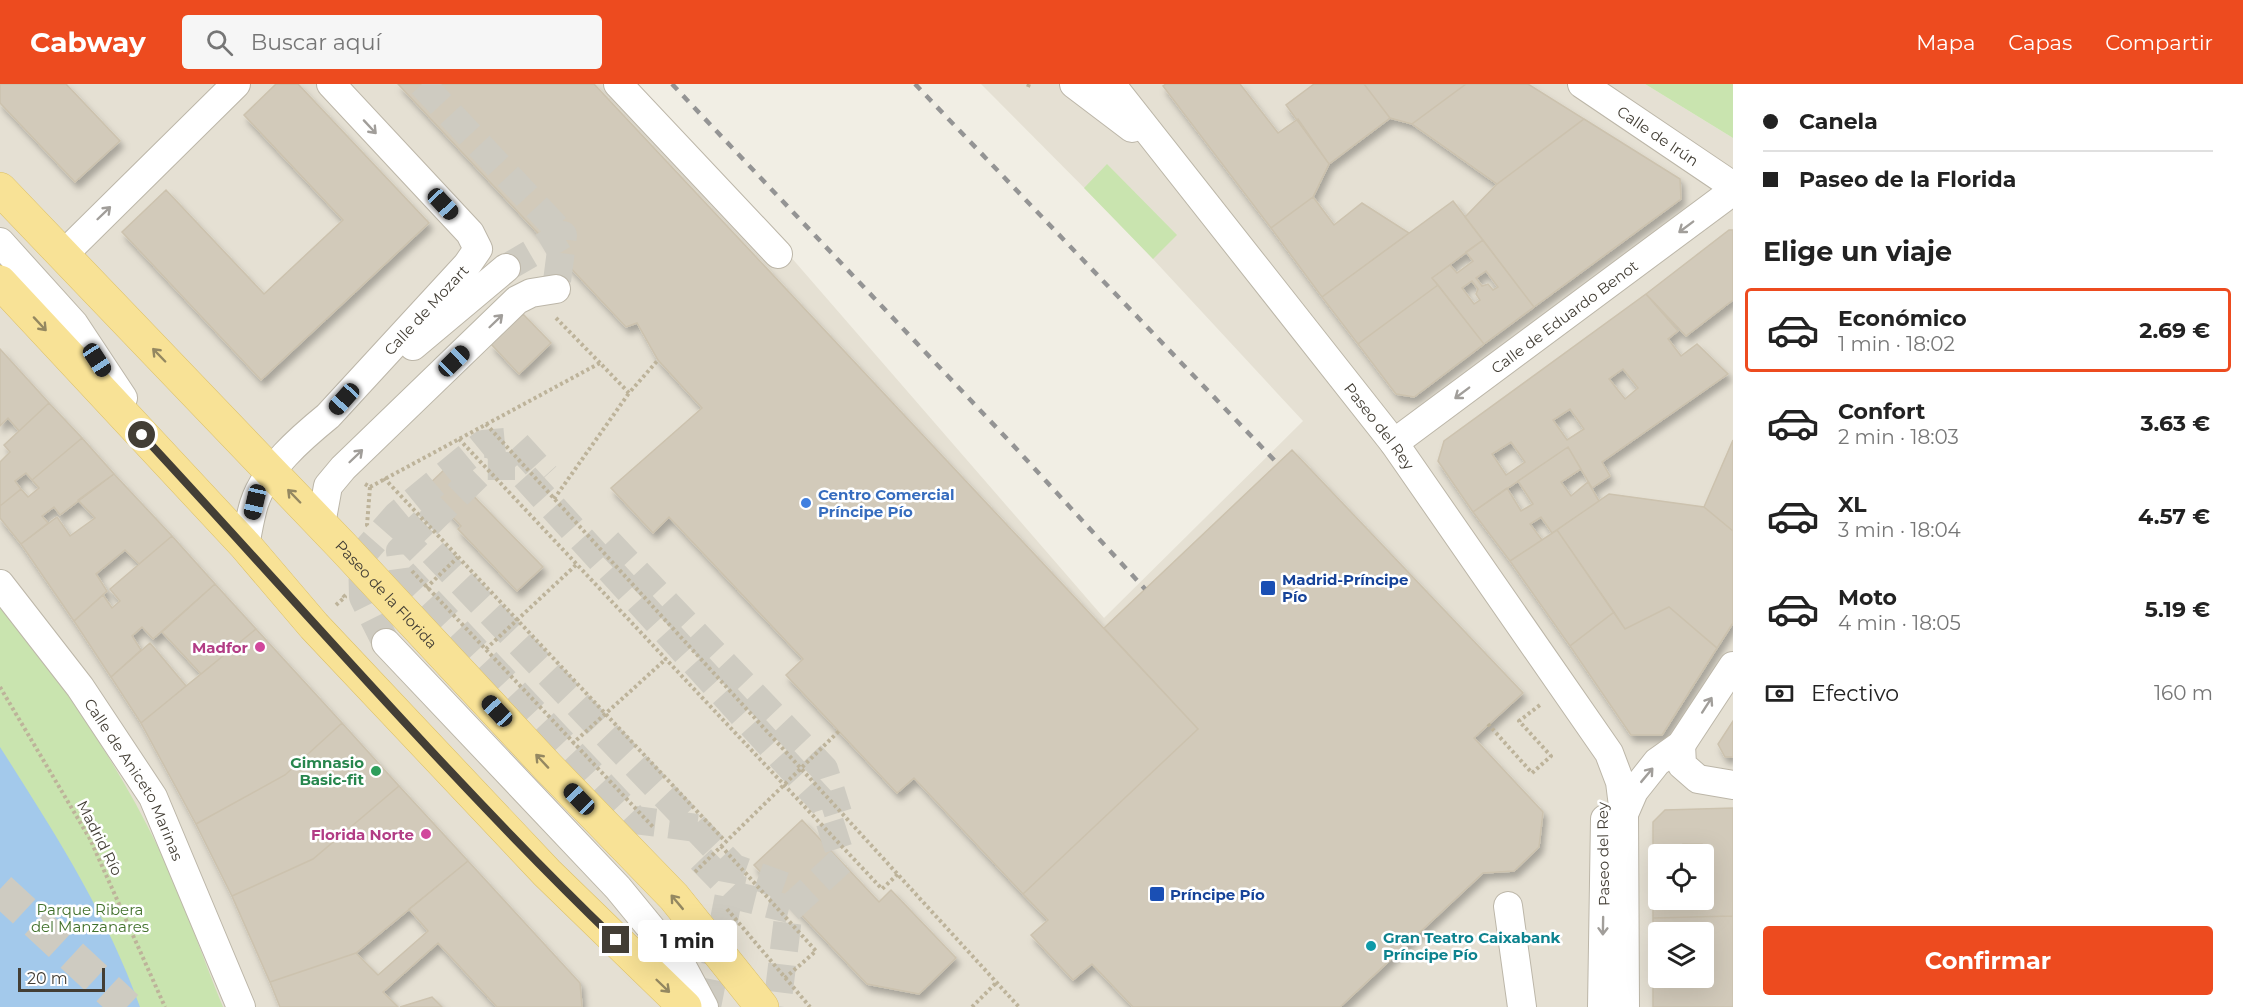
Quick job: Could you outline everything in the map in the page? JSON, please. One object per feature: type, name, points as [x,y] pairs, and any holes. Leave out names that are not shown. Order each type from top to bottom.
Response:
[{"type":"main road","name":"Paseo de la Florida","points":[[0,189],[674,897],[757,1002]]},
{"type":"main road","points":[[0,282],[245,545],[314,626],[547,873],[685,1007]]},
{"type":"street","points":[[63,255],[236,84]]},
{"type":"street","name":"Calle de Mozart","points":[[245,545],[255,502],[270,473],[310,430],[328,416],[467,265],[478,249],[470,233],[331,84]]},
{"type":"street","points":[[618,84],[778,254]]},
{"type":"street","name":"Paseo del Rey","points":[[1074,84],[1169,158]]},
{"type":"street","name":"Paseo del Rey","points":[[1111,84],[1394,443],[1609,753],[1620,782],[1624,814],[1624,1007]]},
{"type":"street","name":"Calle de Irún","points":[[1582,84],[1733,186]]},
{"type":"street","name":"Calle de Eduardo Benot","points":[[1394,443],[1733,191]]},
{"type":"street","points":[[0,243],[74,324],[157,450]]},
{"type":"street","points":[[328,416],[506,268]]},
{"type":"street","points":[[321,524],[328,486],[344,468],[517,300],[531,293],[556,290]]},
{"type":"street","name":"Calle de Aniceto Marinas","points":[[0,584],[80,687],[153,798],[238,1003]]},
{"type":"street","points":[[386,643],[618,888],[682,966],[704,1007]]},
{"type":"street","name":"Paseo del Rey","points":[[1624,814],[1634,791],[1646,774],[1681,745],[1733,666]]},
{"type":"street","name":"Paseo del Rey","points":[[1574,705],[1595,762],[1605,807],[1602,1007]]},
{"type":"street","points":[[1681,745],[1682,765],[1698,779],[1733,785]]},
{"type":"street","points":[[618,888],[757,1002]]},
{"type":"street","points":[[1508,906],[1522,1007]]},
{"type":"path","points":[[554,499],[628,393],[658,360]]},
{"type":"path","points":[[370,487],[600,363],[628,393]]},
{"type":"path","points":[[486,424],[1019,1007]]},
{"type":"path","points":[[459,439],[882,889],[898,874]]},
{"type":"path","points":[[384,478],[725,841]]},
{"type":"path","points":[[403,611],[458,557]]},
{"type":"path","points":[[486,649],[577,564]]},
{"type":"path","points":[[547,766],[666,659]]},
{"type":"path","name":"Madrid Río","points":[[0,687],[90,839],[165,1007]]},
{"type":"path","points":[[1488,724],[1532,773],[1551,756],[1519,721],[1543,703]]},
{"type":"path","points":[[695,872],[839,731]]},
{"type":"path","points":[[722,846],[816,951],[785,978]]},
{"type":"path","points":[[972,1007],[997,982]]},
{"type":"shaded area","points":[[0,84],[637,84],[744,203],[1104,618],[1303,421],[1127,231],[981,84],[1645,84],[1733,138],[1733,1007],[0,1007]]},
{"type":"green space","points":[[1645,84],[1733,84],[1733,138]]},
{"type":"green space","points":[[1107,164],[1177,235],[1153,259],[1084,188]]},
{"type":"green space","name":"Parque Ribera del Manzanares","points":[[0,602],[85,721],[142,815],[176,886],[223,1007],[0,1007]]},
{"type":"water","points":[[0,747],[78,873],[112,939],[140,1007],[0,1007]]},
{"type":"building","points":[[0,84],[66,84],[120,141],[75,182],[0,103]]},
{"type":"building","points":[[276,84],[298,84],[429,223],[261,380],[122,232],[166,190],[264,294],[343,220],[244,115]]},
{"type":"building","name":"Centro Comercial Príncipe Pío","points":[[398,84],[594,84],[1198,729],[1023,894],[914,778],[897,793],[786,675],[803,659],[669,517],[653,533],[611,488],[702,408],[658,360],[637,323],[626,327]]},
{"type":"building","points":[[1166,84],[1240,84],[1278,133],[1298,119],[1329,164],[1313,197],[1271,228],[1163,86]]},
{"type":"building","points":[[1314,84],[1364,84],[1390,118],[1329,164],[1286,105]]},
{"type":"building","points":[[1364,84],[1466,84],[1412,124],[1390,118]]},
{"type":"building","points":[[1466,84],[1528,84],[1584,119],[1497,184],[1412,124]]},
{"type":"building","points":[[1584,119],[1680,179],[1681,199],[1534,307],[1465,217],[1497,184]]},
{"type":"building","points":[[1313,197],[1334,225],[1362,203],[1409,233],[1322,297],[1271,228]]},
{"type":"building","points":[[1453,201],[1483,240],[1432,278],[1438,285],[1358,344],[1322,297]]},
{"type":"building","points":[[1729,230],[1733,230],[1733,300],[1686,336],[1646,294]]},
{"type":"building","points":[[1483,240],[1534,307],[1484,344],[1432,278],[1450,265],[1457,273],[1473,261],[1466,252]],"holes":[[[1486,271],[1498,287],[1493,290],[1488,284],[1482,286],[1476,278]],[[1472,281],[1478,289],[1476,294],[1480,300],[1474,304],[1462,288]]]},
{"type":"building","points":[[1438,285],[1484,344],[1414,397],[1396,394],[1358,344]]},
{"type":"building","points":[[1646,294],[1678,331],[1668,339],[1681,356],[1697,344],[1728,374],[1602,462],[1610,476],[1592,488],[1568,447],[1473,512],[1438,461],[1444,441]],"holes":[[[1623,369],[1638,388],[1625,399],[1609,379]],[[1570,409],[1584,429],[1567,440],[1553,420]],[[1511,442],[1525,462],[1506,475],[1492,454]]]},
{"type":"building","points":[[523,314],[551,343],[519,374],[491,344]]},
{"type":"building","points":[[0,349],[49,403],[19,431],[8,418],[0,426]]},
{"type":"building","points":[[49,403],[82,438],[32,480],[26,473],[15,481],[21,489],[0,506],[0,462],[10,452],[4,445]]},
{"type":"building","points":[[82,438],[114,474],[60,515],[54,507],[42,516],[48,523],[21,544],[0,518],[0,506],[21,489],[28,497],[39,488],[32,480]]},
{"type":"building","points":[[1733,440],[1733,531],[1704,507]]},
{"type":"building","points":[[1568,447],[1581,469],[1561,482],[1571,496],[1588,482],[1599,501],[1552,533],[1541,517],[1530,524],[1542,540],[1510,561],[1473,512],[1507,488],[1521,511],[1533,504],[1518,481]]},
{"type":"building","name":"Príncipe Pío","points":[[1292,450],[1523,693],[1474,738],[1543,812],[1539,847],[1514,871],[1483,873],[1340,1007],[1133,1007],[1092,964],[1073,980],[1031,935],[1048,920],[1023,894],[1198,729],[1104,628]]},
{"type":"building","points":[[446,468],[543,567],[517,591],[458,529],[461,526],[425,488]]},
{"type":"building","points":[[114,474],[172,536],[139,564],[125,550],[96,574],[107,591],[74,621],[21,544],[57,517],[70,536],[95,518],[78,500]]},
{"type":"building","points":[[1609,494],[1704,507],[1733,531],[1733,623],[1717,648],[1669,607],[1625,629],[1557,530]]},
{"type":"building","points":[[1557,530],[1614,612],[1570,646],[1510,561]]},
{"type":"building","points":[[172,536],[215,584],[153,639],[142,627],[132,636],[141,650],[111,677],[74,621],[103,595],[112,608],[120,601],[110,589]]},
{"type":"building","points":[[215,584],[256,629],[201,674],[162,632]]},
{"type":"building","points":[[1669,607],[1717,648],[1662,735],[1631,735],[1570,646],[1614,612],[1625,629]]},
{"type":"building","points":[[256,629],[342,723],[285,775],[196,824],[141,723]]},
{"type":"building","points":[[150,643],[186,686],[141,723],[111,677]]},
{"type":"building","points":[[1733,721],[1733,757],[1725,757],[1718,744]]},
{"type":"building","points":[[342,723],[399,786],[313,859],[232,896],[196,824],[285,775]]},
{"type":"building","points":[[399,786],[468,861],[356,953],[270,982],[232,896],[313,859]]},
{"type":"building","points":[[1733,808],[1733,916],[1653,918],[1653,910],[1714,910],[1714,844],[1653,844],[1653,822],[1665,810]]},
{"type":"building","points":[[802,820],[879,902],[891,890],[956,958],[919,994],[867,984],[754,865]]},
{"type":"building","points":[[468,861],[580,983],[582,1007],[497,1007],[438,943],[383,992],[398,1007],[280,1007],[270,982],[356,953],[378,975],[428,931],[409,909]]},
{"type":"building","points":[[1733,916],[1733,1007],[1653,1007],[1653,988],[1714,988],[1714,922],[1653,922],[1653,918]]},
{"type":"building","points":[[432,997],[442,1007],[400,1007]]},
{"type":"tunnel","points":[[422,84],[563,235]]},
{"type":"tunnel","points":[[506,268],[563,235],[556,289]]},
{"type":"tunnel","points":[[386,643],[363,597],[362,555],[397,515],[483,444],[514,441],[546,476]]},
{"type":"tunnel","points":[[697,828],[635,820],[403,573],[400,551],[487,466],[515,466],[824,804],[842,860],[789,909],[777,1007]]},
{"type":"tunnel","points":[[404,522],[734,868],[784,886]]},
{"type":"tunnel","points":[[608,542],[824,769],[838,813]]},
{"type":"tunnel","points":[[701,859],[737,896],[789,909]]},
{"type":"tunnel","points":[[707,1007],[733,874]]},
{"type":"tunnel","points":[[0,889],[127,1007]]},
{"type":"railway","points":[[672,84],[1012,444],[1145,589]]},
{"type":"railway","points":[[915,84],[1277,463]]},
{"type":"place","name":"Centro Comercial Príncipe Pío","points":[[806,503]]},
{"type":"place","name":"Madrid-Príncipe Pío","points":[[1268,588]]},
{"type":"place","name":"Madfor","points":[[260,647]]},
{"type":"place","name":"Gimnasio Basic-fit","points":[[376,771]]},
{"type":"place","name":"Florida Norte","points":[[426,834]]},
{"type":"place","name":"Príncipe Pío","points":[[1157,894]]},
{"type":"place","name":"Gran Teatro Caixabank Príncipe Pío","points":[[1371,946]]},
{"type":"route","points":[[142,435],[245,545],[314,626],[547,873],[616,940]]}]
